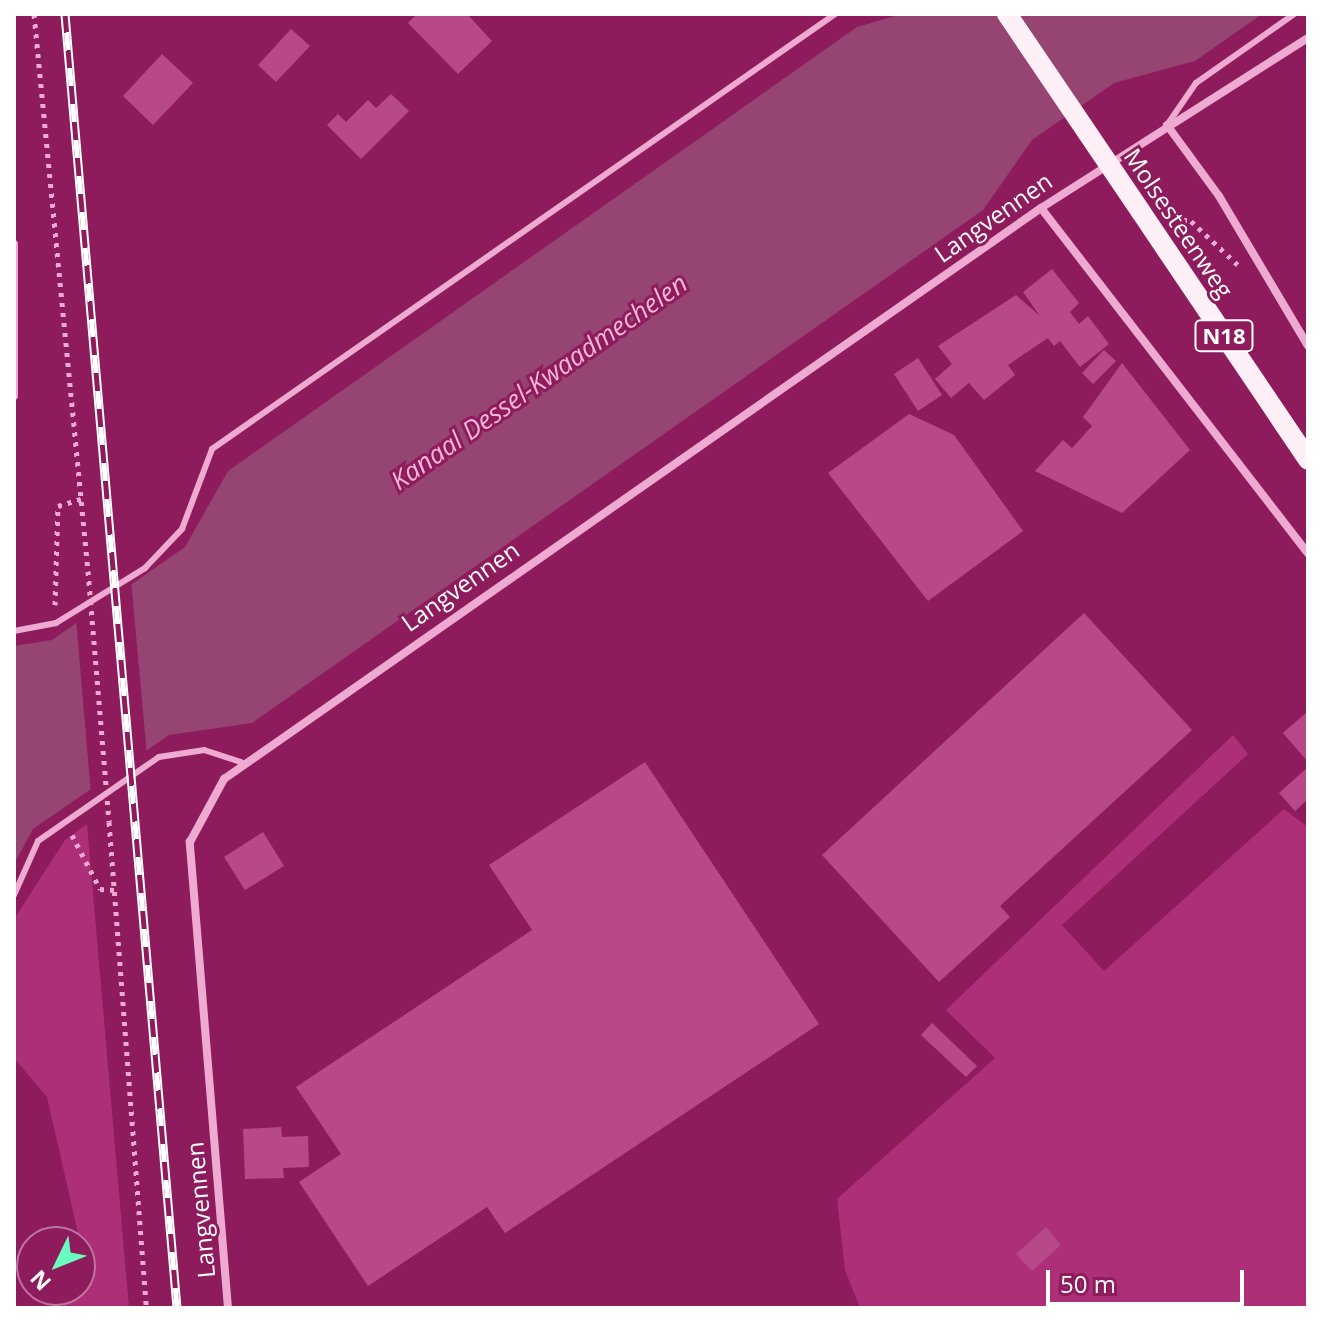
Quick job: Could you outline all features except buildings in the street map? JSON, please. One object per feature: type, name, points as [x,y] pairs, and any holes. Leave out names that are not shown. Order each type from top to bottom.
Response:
[{"type":"main road","name":"Molsesteenweg","points":[[1007,14],[1308,460]]},
{"type":"street","name":"Langvennen","points":[[228,1308],[190,842],[204,808],[241,762],[1041,208],[1167,125],[1205,109],[1308,38]]},
{"type":"street","name":"Molsesteenweg","points":[[1167,125],[1263,269],[1308,346]]},
{"type":"street","points":[[1041,208],[1308,553]]},
{"type":"street","points":[[14,244],[14,396]]},
{"type":"lane","points":[[14,631],[56,623],[145,568],[182,529],[212,449],[835,14]]},
{"type":"lane","points":[[1167,125],[1196,83],[1294,14]]},
{"type":"lane","points":[[14,895],[38,841],[64,819],[159,757],[204,750],[241,762]]},
{"type":"path","points":[[34,14],[88,571],[146,1308]]},
{"type":"path","points":[[1141,212],[1191,221],[1248,274],[1263,269]]},
{"type":"path","points":[[56,623],[58,506],[81,499]]},
{"type":"path","points":[[64,819],[100,889],[114,890]]},
{"type":"shaded area","points":[[1233,735],[1248,754],[1062,925],[1104,971],[1284,809],[1308,827],[1308,1308],[860,1308],[845,1270],[837,1199],[995,1058],[946,1010]]},
{"type":"shaded area","points":[[87,824],[129,1308],[49,1308],[96,1306],[96,1226],[76,1226],[47,1097],[14,1058],[14,919],[65,840]]},
{"type":"water","name":"Kanaal Dessel-Kwaadmechelen","points":[[902,14],[1262,14],[1195,61],[1114,83],[1032,140],[983,210],[252,723],[169,735],[33,829],[14,864],[14,646],[52,640],[185,547],[228,471],[857,27]]},
{"type":"pier","points":[[131,580],[147,755],[91,794],[76,619]]},
{"type":"railway","points":[[65,14],[177,1308]]}]
